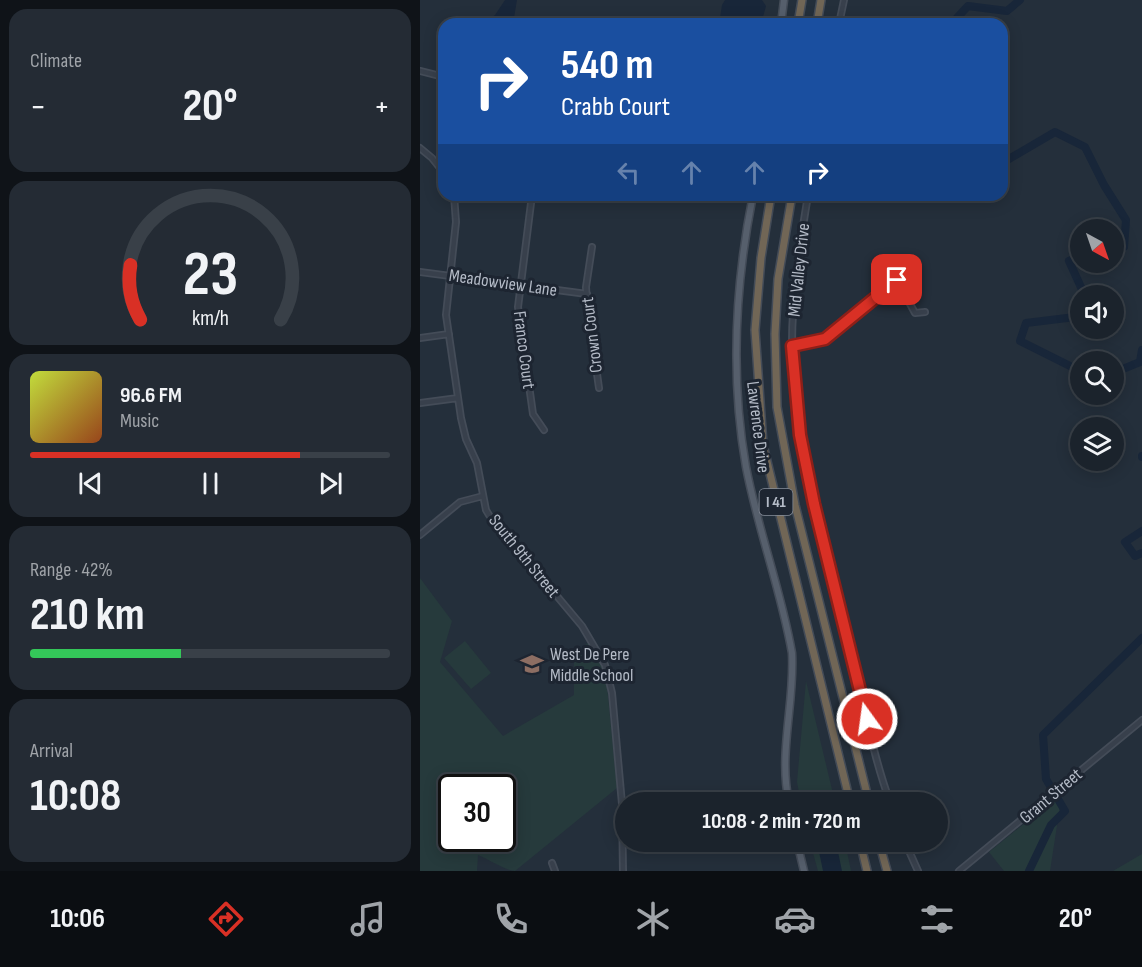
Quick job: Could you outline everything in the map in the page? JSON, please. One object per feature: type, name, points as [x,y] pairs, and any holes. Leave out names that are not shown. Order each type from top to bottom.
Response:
[{"type":"highway","points":[[799,18],[802,0]]},
{"type":"highway","points":[[818,18],[820,0]]},
{"type":"highway","name":"I 41","points":[[770,201],[761,258],[755,330],[763,445],[848,792]]},
{"type":"highway","name":"I 41","points":[[791,201],[778,279],[775,334],[777,407],[795,505],[867,792]]},
{"type":"highway","points":[[862,852],[867,871]]},
{"type":"highway","points":[[881,852],[886,871]]},
{"type":"main road","points":[[781,18],[784,0]]},
{"type":"main road","name":"Lawrence Drive","points":[[752,201],[740,277],[736,323],[736,379],[746,467],[792,653],[793,680],[785,770],[786,792]]},
{"type":"main road","points":[[799,852],[804,871]]},
{"type":"street","points":[[840,18],[844,0]]},
{"type":"street","points":[[420,71],[438,76]]},
{"type":"street","points":[[420,148],[438,164]]},
{"type":"street","name":"South 9th Street","points":[[454,201],[456,222],[446,303],[448,334],[463,429],[477,463],[489,515],[582,626],[605,665],[612,693],[622,804],[623,871]]},
{"type":"street","name":"Franco Court","points":[[531,201],[518,308],[533,414],[544,430]]},
{"type":"street","name":"Mid Valley Drive","points":[[807,201],[798,262],[792,346],[800,435],[814,504],[876,757],[887,792]]},
{"type":"street","name":"Crown Court","points":[[592,247],[587,294],[599,388]]},
{"type":"street","name":"Meadowview Lane","points":[[420,272],[587,294]]},
{"type":"street","points":[[792,346],[825,339],[897,280],[915,313],[925,312]]},
{"type":"street","points":[[420,338],[448,334]]},
{"type":"street","points":[[420,403],[458,398]]},
{"type":"street","points":[[420,535],[460,502],[483,496]]},
{"type":"street","name":"Grant Street","points":[[959,871],[1142,720]]},
{"type":"street","points":[[909,852],[918,871]]},
{"type":"street","points":[[552,862],[555,871]]},
{"type":"green space","points":[[420,578],[452,621],[440,662],[503,736],[574,695],[574,653],[591,641],[606,675],[617,788],[515,871],[478,855],[477,871],[420,871]]},
{"type":"green space","points":[[465,641],[491,673],[471,689],[444,658]]},
{"type":"green space","points":[[806,681],[833,792],[799,792],[797,782]]},
{"type":"green space","points":[[1062,793],[1050,871],[1004,871],[989,852]]},
{"type":"green space","points":[[813,852],[847,852],[851,871],[818,871]]},
{"type":"green space","points":[[1142,854],[1142,871],[1113,871]]},
{"type":"water","points":[[505,0],[517,0],[514,18],[491,18]]},
{"type":"water","points":[[725,0],[762,0],[766,6],[763,18],[720,18]]},
{"type":"water","points":[[819,852],[838,852],[842,871],[823,871]]},
{"type":"waterway","points":[[957,18],[968,6],[1007,11],[1020,0]]},
{"type":"waterway","points":[[1008,159],[1055,132],[1085,147],[1104,185],[1126,220],[1124,247]]},
{"type":"waterway","points":[[1074,273],[1080,285]]},
{"type":"waterway","points":[[1070,318],[1026,323],[1020,341],[1070,366]]},
{"type":"waterway","points":[[1124,369],[1140,362],[1142,350]]},
{"type":"waterway","points":[[1142,531],[1125,542],[1135,556],[1142,553]]},
{"type":"waterway","points":[[1029,871],[1051,825],[1065,811],[1046,779],[1043,735],[1142,638]]},
{"type":"place","name":"West De Pere Middle School","points":[[532,664]]},
{"type":"route","points":[[867,719],[814,504],[800,435],[792,346],[825,339],[897,280]]}]
